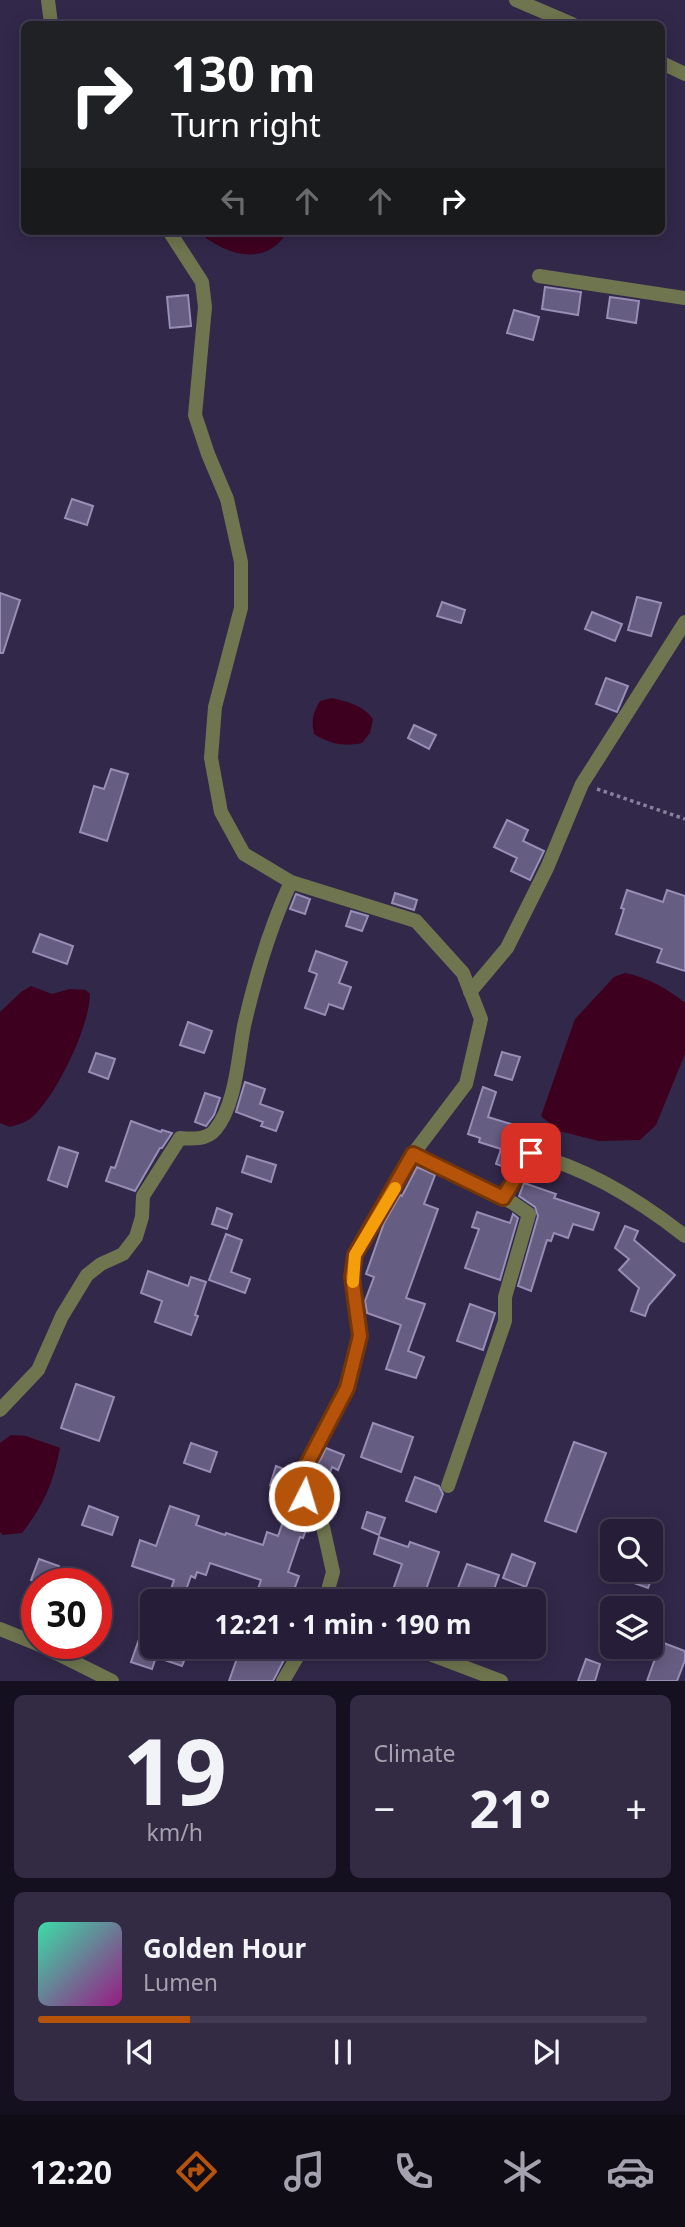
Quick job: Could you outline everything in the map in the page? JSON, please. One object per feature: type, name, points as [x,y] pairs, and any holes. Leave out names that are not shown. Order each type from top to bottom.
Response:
[{"type":"street","points":[[48,0],[51,21]]},
{"type":"street","points":[[516,0],[565,21]]},
{"type":"street","points":[[665,64],[685,74]]},
{"type":"street","points":[[172,235],[202,282],[205,307],[195,415],[227,499],[241,562],[241,608],[215,707],[211,758],[221,812],[244,854],[291,882],[416,921],[463,973],[481,1019],[466,1084],[413,1154],[355,1255],[352,1277],[360,1336],[357,1349],[347,1388],[304,1470],[304,1496],[323,1527],[333,1572],[328,1589]]},
{"type":"street","points":[[538,276],[685,298]]},
{"type":"street","points":[[470,992],[507,948],[547,867],[582,784],[685,622]]},
{"type":"street","points":[[0,1410],[38,1370],[62,1316],[87,1275],[101,1264],[123,1254],[136,1237],[142,1217],[143,1196],[180,1138],[209,1136],[217,1129],[237,1073],[244,1028],[257,976],[291,882]]},
{"type":"street","points":[[503,1198],[531,1153],[558,1161],[604,1182],[664,1220],[685,1237]]},
{"type":"street","points":[[413,1154],[503,1198],[529,1214],[505,1297],[505,1321],[448,1486]]},
{"type":"street","points":[[0,1629],[40,1645],[112,1681]]},
{"type":"street","points":[[284,1681],[296,1659]]},
{"type":"street","points":[[443,1659],[502,1681]]},
{"type":"path","points":[[582,784],[685,819]]},
{"type":"shaded area","points":[[202,235],[285,235],[279,243],[256,254],[232,252]]},
{"type":"shaded area","points":[[332,698],[360,707],[373,719],[370,733],[362,743],[337,744],[314,734],[314,713],[320,701]]},
{"type":"shaded area","points":[[625,973],[657,984],[685,1003],[685,1054],[656,1125],[640,1140],[599,1141],[559,1131],[541,1116],[575,1019],[614,977]]},
{"type":"shaded area","points":[[31,986],[52,994],[70,989],[86,990],[90,994],[88,1008],[78,1042],[50,1096],[30,1119],[10,1127],[0,1123],[0,1012]]},
{"type":"shaded area","points":[[11,1435],[26,1436],[60,1448],[51,1483],[36,1513],[22,1533],[3,1535],[0,1532],[0,1443]]},
{"type":"building","points":[[545,287],[581,292],[578,315],[542,309]]},
{"type":"building","points":[[188,295],[191,326],[170,328],[167,297]]},
{"type":"building","points":[[610,297],[639,301],[636,323],[607,318]]},
{"type":"building","points":[[514,310],[539,317],[533,340],[507,333]]},
{"type":"building","points":[[72,499],[93,506],[87,525],[65,518]]},
{"type":"building","points":[[0,593],[20,600],[3,653],[0,653]]},
{"type":"building","points":[[637,597],[661,603],[651,636],[628,630]]},
{"type":"building","points":[[442,602],[465,610],[461,623],[437,616]]},
{"type":"building","points":[[592,612],[622,624],[615,641],[585,629]]},
{"type":"building","points":[[606,678],[628,686],[617,712],[596,704]]},
{"type":"building","points":[[414,725],[436,735],[429,749],[408,738]]},
{"type":"building","points":[[111,769],[128,774],[107,841],[80,832],[94,786],[104,789]]},
{"type":"building","points":[[507,820],[528,830],[523,841],[544,851],[530,880],[511,871],[517,858],[494,847]]},
{"type":"building","points":[[627,890],[663,902],[667,890],[685,896],[685,971],[657,962],[662,949],[616,934]]},
{"type":"building","points":[[395,893],[417,900],[414,910],[392,903]]},
{"type":"building","points":[[296,894],[310,899],[305,914],[290,909]]},
{"type":"building","points":[[351,911],[368,916],[362,931],[346,926]]},
{"type":"building","points":[[40,934],[73,946],[67,964],[33,952]]},
{"type":"building","points":[[316,951],[347,962],[339,983],[351,987],[343,1009],[329,1004],[325,1015],[305,1008],[317,974],[309,971]]},
{"type":"building","points":[[188,1022],[212,1031],[204,1053],[180,1045]]},
{"type":"building","points":[[502,1052],[520,1057],[512,1080],[495,1075]]},
{"type":"building","points":[[96,1053],[115,1059],[108,1079],[89,1072]]},
{"type":"building","points":[[245,1082],[265,1089],[260,1104],[283,1112],[276,1131],[261,1126],[263,1122],[236,1112]]},
{"type":"building","points":[[483,1087],[496,1092],[488,1117],[514,1125],[508,1142],[523,1147],[510,1169],[496,1164],[501,1149],[479,1142],[480,1138],[468,1134]]},
{"type":"building","points":[[205,1093],[220,1098],[214,1115],[206,1126],[195,1122]]},
{"type":"building","points":[[131,1121],[161,1132],[172,1133],[135,1191],[106,1181],[111,1167],[115,1168]]},
{"type":"building","points":[[59,1147],[78,1153],[67,1187],[48,1180]]},
{"type":"building","points":[[247,1156],[276,1165],[271,1182],[242,1172]]},
{"type":"building","points":[[417,1167],[435,1175],[424,1204],[438,1209],[406,1298],[425,1304],[408,1351],[424,1357],[416,1378],[386,1369],[401,1325],[367,1313],[365,1301],[374,1277],[366,1274],[384,1223]]},
{"type":"building","points":[[524,1183],[556,1194],[554,1198],[599,1213],[593,1230],[573,1224],[568,1238],[554,1233],[551,1241],[547,1240],[531,1291],[518,1286],[538,1216],[535,1207],[519,1196]]},
{"type":"building","points":[[217,1208],[232,1214],[227,1229],[212,1224]]},
{"type":"building","points":[[477,1212],[510,1223],[513,1214],[518,1218],[500,1280],[465,1268],[479,1229],[472,1227]]},
{"type":"building","points":[[625,1226],[638,1231],[634,1240],[675,1275],[649,1305],[645,1316],[631,1311],[639,1288],[619,1270],[629,1259],[615,1248]]},
{"type":"building","points":[[226,1234],[242,1240],[231,1272],[250,1279],[245,1293],[209,1280]]},
{"type":"building","points":[[148,1271],[188,1286],[191,1277],[206,1282],[191,1335],[155,1322],[162,1301],[141,1293]]},
{"type":"building","points":[[470,1304],[495,1313],[483,1350],[457,1341]]},
{"type":"building","points":[[76,1384],[114,1397],[99,1441],[61,1428]]},
{"type":"building","points":[[373,1423],[413,1437],[401,1472],[361,1457]]},
{"type":"building","points":[[574,1442],[606,1453],[576,1532],[545,1521]]},
{"type":"building","points":[[191,1443],[217,1452],[210,1472],[184,1463]]},
{"type":"building","points":[[326,1448],[344,1455],[338,1470],[332,1467],[322,1495],[319,1494],[317,1498],[314,1472]]},
{"type":"building","points":[[276,1466],[294,1473],[296,1500],[309,1522],[303,1538],[300,1537],[288,1572],[299,1576],[294,1589],[258,1589],[261,1580],[210,1563],[206,1575],[197,1572],[195,1578],[191,1576],[186,1589],[171,1589],[174,1580],[132,1566],[140,1540],[156,1546],[170,1506],[199,1516],[196,1525],[263,1545],[267,1532],[278,1536],[293,1493],[270,1485]]},
{"type":"building","points":[[415,1477],[439,1486],[443,1494],[436,1512],[406,1501]]},
{"type":"building","points":[[89,1506],[118,1517],[112,1535],[82,1525]]},
{"type":"building","points":[[367,1512],[385,1518],[379,1535],[362,1528]]},
{"type":"building","points":[[379,1537],[408,1547],[410,1542],[439,1552],[426,1589],[393,1589],[402,1564],[374,1554]]},
{"type":"building","points":[[512,1554],[535,1563],[526,1587],[503,1578]]},
{"type":"building","points":[[39,1559],[59,1566],[58,1568],[36,1568]]},
{"type":"building","points":[[467,1564],[499,1575],[494,1589],[458,1589]]},
{"type":"building","points":[[631,1582],[650,1582],[648,1588]]},
{"type":"building","points":[[140,1636],[140,1659],[155,1659],[152,1669],[131,1662]]},
{"type":"building","points":[[663,1643],[685,1651],[685,1660],[677,1681],[647,1681],[655,1659],[663,1659]]},
{"type":"building","points":[[162,1659],[185,1659],[182,1666]]},
{"type":"building","points":[[237,1659],[284,1659],[273,1681],[229,1681]]},
{"type":"building","points":[[586,1659],[600,1664],[595,1681],[578,1681]]},
{"type":"slow traffic","points":[[353,1282],[355,1255],[395,1188]]},
{"type":"route","points":[[304,1496],[304,1470],[347,1388],[360,1336],[352,1277],[355,1255],[413,1154],[503,1198],[531,1153]]}]
